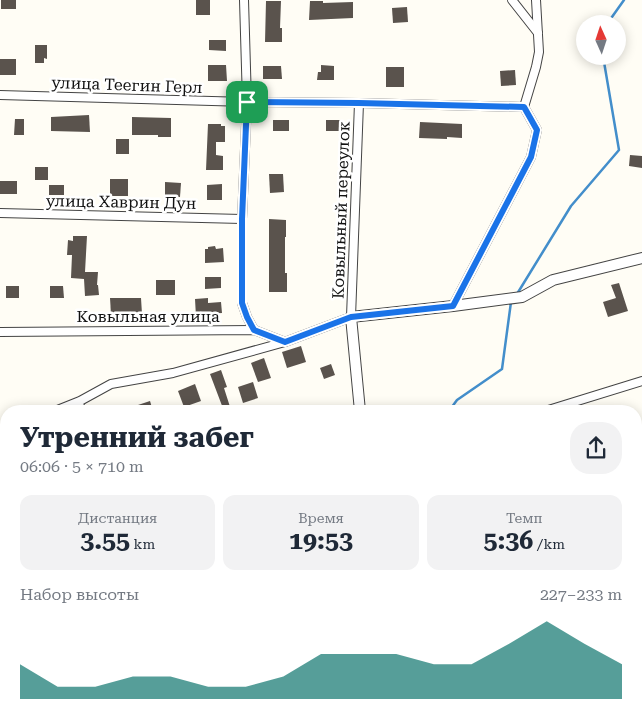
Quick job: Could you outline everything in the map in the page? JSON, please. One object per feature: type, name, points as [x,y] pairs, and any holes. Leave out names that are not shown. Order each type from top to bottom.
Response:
[{"type":"street","points":[[244,0],[247,102],[242,219],[242,303],[254,330]]},
{"type":"street","points":[[512,0],[538,33]]},
{"type":"street","points":[[453,306],[531,157],[537,130],[524,107],[539,52],[536,0]]},
{"type":"street","name":"улица Теегин Герл","points":[[0,95],[524,107]]},
{"type":"street","name":"Ковыльный переулок","points":[[351,317],[359,103]]},
{"type":"street","name":"улица Хаврин Дун","points":[[0,213],[242,219]]},
{"type":"street","points":[[70,405],[111,384],[173,372],[285,342],[351,317],[522,297],[553,280],[642,258]]},
{"type":"street","points":[[351,317],[359,405]]},
{"type":"street","name":"Ковыльная улица","points":[[0,332],[254,330],[285,342]]},
{"type":"street","points":[[573,405],[642,381]]},
{"type":"lane","points":[[80,401],[82,405]]},
{"type":"building","points":[[1,0],[16,0],[16,9],[1,9]]},
{"type":"building","points":[[196,0],[210,0],[210,15],[196,15]]},
{"type":"building","points":[[266,1],[281,1],[280,28],[282,28],[282,42],[265,42]]},
{"type":"building","points":[[310,1],[323,1],[323,3],[353,2],[353,18],[309,20]]},
{"type":"building","points":[[407,7],[408,22],[393,23],[392,8]]},
{"type":"building","points":[[209,40],[226,40],[226,51],[209,50]]},
{"type":"building","points":[[35,45],[47,45],[47,59],[44,58],[44,63],[35,63]]},
{"type":"building","points":[[0,59],[16,59],[16,75],[0,75]]},
{"type":"building","points":[[208,65],[226,65],[227,81],[208,81]]},
{"type":"building","points":[[321,65],[334,66],[334,80],[317,80],[318,72],[321,72]]},
{"type":"building","points":[[263,66],[281,66],[282,79],[263,79]]},
{"type":"building","points":[[386,67],[404,67],[404,87],[386,87]]},
{"type":"building","points":[[515,70],[516,85],[501,86],[500,71]]},
{"type":"building","points":[[89,115],[90,132],[51,131],[51,117]]},
{"type":"building","points":[[132,117],[171,118],[171,137],[132,135]]},
{"type":"building","points":[[15,119],[24,119],[24,135],[14,135]]},
{"type":"building","points":[[273,120],[289,120],[289,131],[273,131]]},
{"type":"building","points":[[326,120],[342,120],[342,131],[326,131]]},
{"type":"building","points":[[420,122],[462,124],[462,138],[419,138]]},
{"type":"building","points":[[208,124],[221,124],[221,126],[225,126],[225,142],[216,142],[216,155],[223,156],[223,170],[206,170]]},
{"type":"building","points":[[116,139],[129,139],[129,154],[116,154]]},
{"type":"building","points":[[630,155],[642,156],[642,168],[629,166]]},
{"type":"building","points":[[35,167],[48,167],[48,180],[35,180]]},
{"type":"building","points":[[269,174],[283,174],[284,192],[270,193]]},
{"type":"building","points":[[110,179],[128,179],[128,196],[110,196]]},
{"type":"building","points":[[0,181],[17,181],[17,194],[0,194]]},
{"type":"building","points":[[165,182],[181,183],[180,197],[165,197]]},
{"type":"building","points":[[222,184],[222,200],[207,200],[207,185]]},
{"type":"building","points":[[49,185],[64,185],[64,195],[49,195]]},
{"type":"building","points":[[269,219],[286,220],[285,273],[287,273],[287,292],[269,292]]},
{"type":"building","points":[[73,236],[87,236],[85,272],[98,272],[97,285],[99,295],[85,296],[84,279],[71,278],[72,255],[67,255],[68,240],[73,241]]},
{"type":"building","points":[[215,246],[216,249],[223,248],[224,262],[205,263],[205,249]]},
{"type":"building","points":[[205,277],[221,277],[221,288],[205,289]]},
{"type":"building","points":[[156,280],[175,280],[175,295],[156,295]]},
{"type":"building","points":[[619,283],[628,311],[608,317],[603,302],[616,298],[611,285]]},
{"type":"building","points":[[6,286],[19,286],[19,298],[6,298]]},
{"type":"building","points":[[50,286],[63,286],[64,298],[50,298]]},
{"type":"building","points":[[110,298],[141,298],[142,314],[111,315]]},
{"type":"building","points":[[208,298],[208,303],[221,302],[222,313],[196,317],[195,299]]},
{"type":"building","points":[[301,346],[306,362],[287,368],[282,352]]},
{"type":"building","points":[[264,358],[271,378],[258,382],[251,363]]},
{"type":"building","points":[[331,364],[335,375],[324,379],[320,368]]},
{"type":"building","points":[[221,370],[227,387],[224,388],[229,405],[222,405],[210,374]]},
{"type":"building","points":[[253,382],[258,398],[243,403],[238,387]]},
{"type":"building","points":[[195,384],[201,401],[183,405],[178,391]]},
{"type":"building","points":[[150,401],[151,405],[138,405]]},
{"type":"waterway","points":[[613,15],[624,0]]},
{"type":"waterway","points":[[517,294],[571,206],[619,150],[605,65]]},
{"type":"waterway","points":[[453,405],[457,400],[502,369],[511,302]]},
{"type":"route","points":[[247,102],[524,107],[537,130],[531,157],[453,306],[351,317],[285,342],[254,330],[242,303],[242,219],[247,102]]}]
